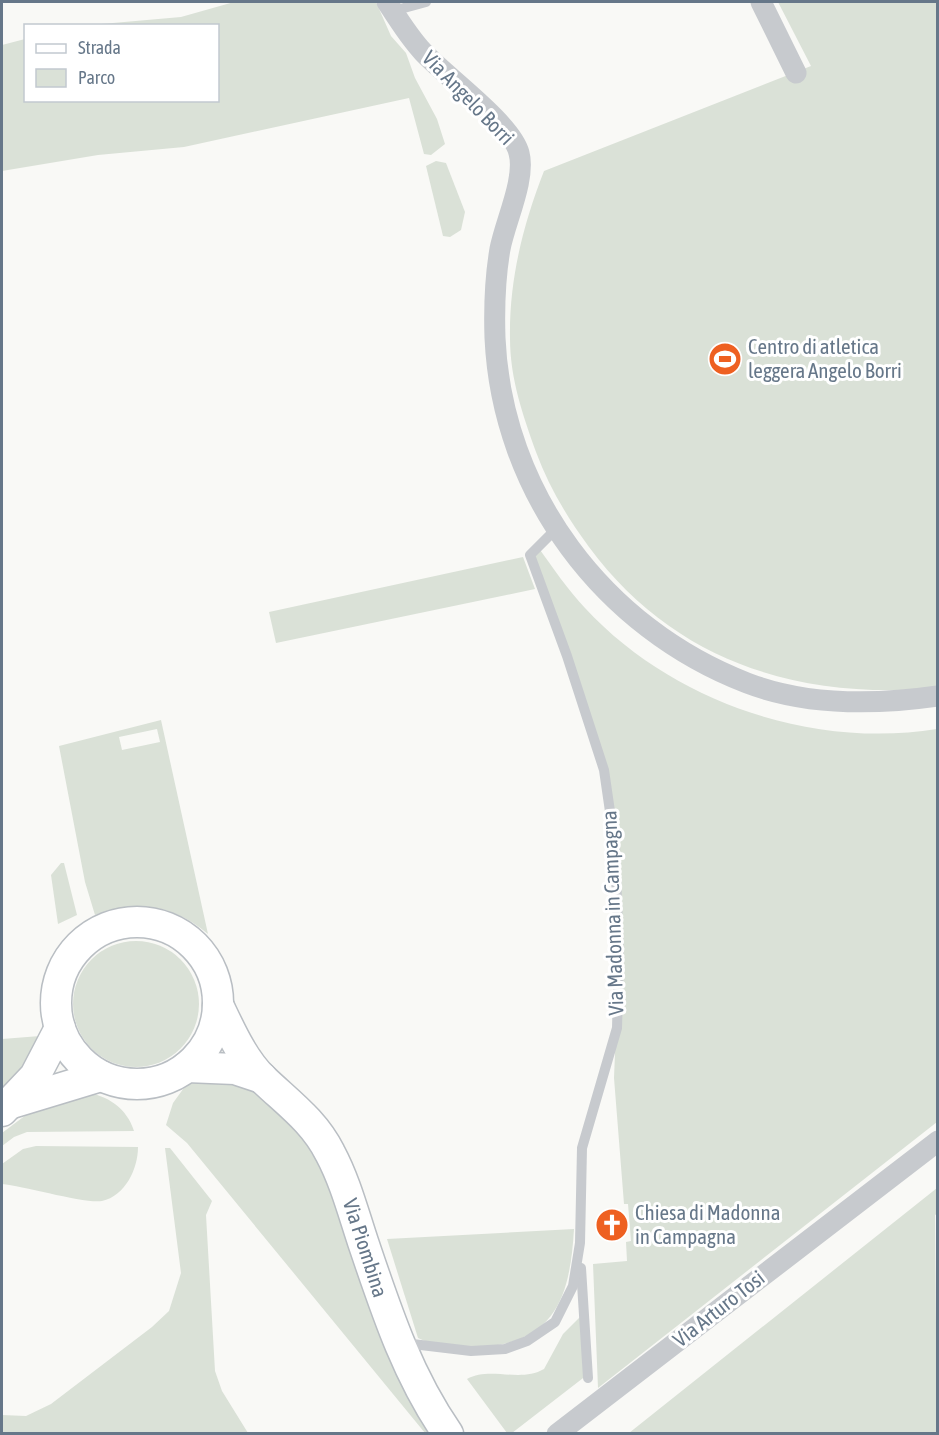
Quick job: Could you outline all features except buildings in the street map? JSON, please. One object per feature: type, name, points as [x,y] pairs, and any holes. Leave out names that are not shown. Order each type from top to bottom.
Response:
[{"type":"street","points":[[761,2],[796,73]]},
{"type":"street","name":"Via Angelo Borri","points":[[390,6],[422,51],[459,84],[511,138],[519,151],[518,182],[498,265],[495,341],[504,399],[518,449],[530,478],[556,529],[594,581],[630,614],[704,664],[749,684],[828,701],[867,702],[938,696]]},
{"type":"street","name":"Via Piombina","points":[[218,1005],[209,1040],[200,1055],[187,1067],[155,1082],[135,1084],[101,1076],[77,1056],[60,1028],[57,1007],[58,986],[66,966],[77,949],[94,935],[126,923],[144,922],[161,926],[191,943],[212,971],[218,1005],[235,1040],[262,1078],[303,1114],[329,1151],[342,1180],[397,1341],[428,1403],[448,1434]]},
{"type":"street","points":[[7,1107],[34,1076],[60,1028]]},
{"type":"street","name":"Via Piombina","points":[[187,1067],[235,1069],[262,1078]]},
{"type":"street","points":[[7,1107],[101,1076]]},
{"type":"street","name":"Via Arturo Tosi","points":[[558,1434],[938,1141]]},
{"type":"lane","points":[[390,6],[426,2]]},
{"type":"lane","name":"Via Madonna in Campagna","points":[[556,529],[530,555],[567,656],[604,771],[615,846],[619,956],[617,1029],[582,1148],[580,1243],[588,1378]]},
{"type":"lane","name":"Via Madonna in Campagna","points":[[397,1341],[471,1351],[505,1349],[527,1341],[555,1322],[573,1286],[580,1243]]},
{"type":"green space","points":[[234,2],[376,2],[391,36],[406,53],[415,78],[437,119],[445,144],[431,155],[424,154],[409,98],[184,147],[98,155],[2,171],[2,45],[24,39],[24,102],[219,102],[219,24],[101,24],[181,17]]},
{"type":"green space","name":"Centro di atletica leggera Angelo Borri","points":[[778,2],[937,2],[937,688],[886,690],[836,687],[789,679],[743,665],[700,645],[660,619],[623,587],[589,547],[566,513],[536,452],[515,382],[510,338],[512,295],[524,232],[544,171],[811,66]]},
{"type":"green space","points":[[436,161],[446,163],[465,212],[461,230],[450,237],[443,236],[426,166]]},
{"type":"green space","points":[[538,547],[585,608],[620,641],[659,669],[702,693],[747,711],[794,724],[842,732],[890,733],[937,729],[937,1122],[598,1388],[593,1264],[627,1261],[626,1242],[631,1241],[628,1204],[624,1204],[614,1078],[619,956],[604,770],[530,555]]},
{"type":"green space","points":[[523,557],[535,589],[276,643],[269,612]]},
{"type":"green space","points":[[161,720],[208,934],[182,917],[154,908],[125,907],[95,915],[85,882],[59,746]],"holes":[[[157,729],[160,742],[122,750],[119,737]]]},
{"type":"green space","points":[[61,863],[64,863],[77,915],[58,924],[51,875]]},
{"type":"green space","points":[[136,941],[160,946],[180,960],[194,980],[199,1004],[194,1028],[180,1048],[160,1062],[136,1067],[112,1062],[92,1048],[78,1028],[73,1004],[78,980],[92,960],[112,946]]},
{"type":"green space","points":[[40,1036],[33,1059],[2,1091],[2,1039]]},
{"type":"green space","points":[[217,1077],[255,1090],[293,1125],[321,1166],[340,1211],[379,1335],[407,1397],[431,1433],[425,1433],[187,1143],[166,1125],[173,1103],[186,1085]]},
{"type":"green space","points":[[84,1092],[101,1096],[115,1104],[131,1123],[134,1131],[27,1132],[14,1137],[2,1146],[2,1133],[34,1109]]},
{"type":"green space","points":[[36,1146],[138,1147],[136,1164],[123,1188],[110,1198],[94,1201],[2,1184],[2,1164],[23,1149]]},
{"type":"green space","points":[[165,1148],[170,1148],[212,1201],[206,1215],[215,1371],[222,1391],[248,1433],[2,1433],[2,1415],[26,1416],[51,1404],[152,1327],[169,1311],[181,1273]]},
{"type":"green space","points":[[937,1188],[937,1214],[935,1215],[937,1433],[629,1433]]},
{"type":"green space","points":[[574,1229],[572,1253],[563,1294],[554,1311],[542,1325],[527,1336],[506,1343],[481,1347],[449,1346],[418,1338],[387,1239]]},
{"type":"green space","points":[[580,1317],[587,1375],[512,1433],[507,1433],[467,1379],[485,1374],[525,1375],[544,1369],[563,1334]]},
{"type":"place","name":"Centro di atletica leggera Angelo Borri","points":[[725,359]]},
{"type":"place","name":"Chiesa di Madonna in Campagna","points":[[612,1225]]}]
